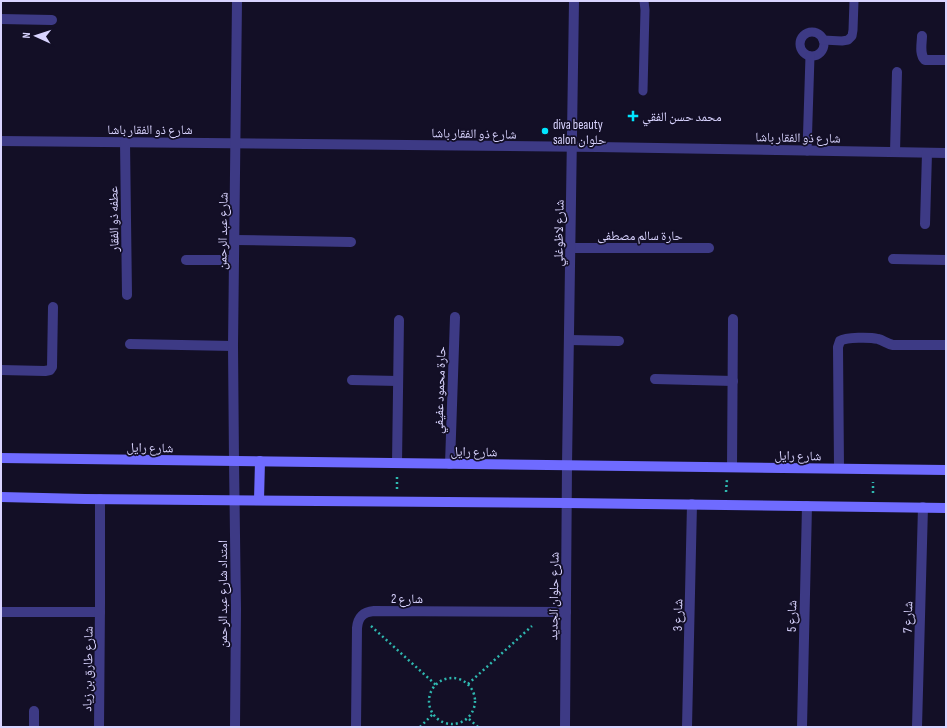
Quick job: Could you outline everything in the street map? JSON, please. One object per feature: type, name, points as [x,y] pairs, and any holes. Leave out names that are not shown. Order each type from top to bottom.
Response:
[{"type":"street","name":"شارع عبد الرحمن","points":[[234,461],[233,346],[238,1]]},
{"type":"street","name":"شارع لاظوغلي","points":[[567,465],[574,1]]},
{"type":"street","points":[[1,19],[52,20]]},
{"type":"street","points":[[922,36],[921,54],[923,58],[927,60],[946,60]]},
{"type":"street","points":[[895,152],[897,72]]},
{"type":"street","name":"شارع ذو الفقار باشا","points":[[1,141],[572,147],[946,153]]},
{"type":"street","name":"عطفه ذو الفقار","points":[[125,142],[127,295]]},
{"type":"street","points":[[925,224],[927,152]]},
{"type":"street","points":[[235,240],[351,242]]},
{"type":"street","name":"حارة سالم مصطفى","points":[[571,248],[709,248]]},
{"type":"street","points":[[893,259],[946,260]]},
{"type":"street","points":[[186,260],[234,260]]},
{"type":"street","points":[[1,370],[50,370],[52,367],[53,307]]},
{"type":"street","name":"حارة محمود عفيفي","points":[[450,464],[455,317]]},
{"type":"street","points":[[730,467],[733,381],[733,319]]},
{"type":"street","points":[[397,463],[399,320]]},
{"type":"street","points":[[839,468],[838,347],[840,341],[846,338],[877,339],[893,345],[946,345]]},
{"type":"street","points":[[569,340],[619,341]]},
{"type":"street","points":[[130,344],[233,346]]},
{"type":"street","points":[[655,379],[733,381]]},
{"type":"street","points":[[352,380],[398,381]]},
{"type":"street","name":"شارع رايل","points":[[1,458],[946,470]]},
{"type":"street","name":"امتداد شارع عبد الرحمن","points":[[234,461],[236,727]]},
{"type":"street","points":[[259,500],[260,461]]},
{"type":"street","name":"شارع حلوان الجديد","points":[[565,727],[567,465]]},
{"type":"street","points":[[1,497],[946,508]]},
{"type":"street","name":"شارع طارق بن زياد","points":[[99,727],[100,499]]},
{"type":"street","name":"شارع 3","points":[[687,727],[692,504]]},
{"type":"street","name":"شارع 5","points":[[802,727],[807,506]]},
{"type":"street","name":"شارع 7","points":[[918,727],[923,507]]},
{"type":"street","name":"شارع 2","points":[[360,617],[368,611],[566,612]]},
{"type":"street","name":"شارع طارق بن زياد","points":[[1,612],[100,612]]},
{"type":"street","points":[[356,727],[357,628],[360,617]]},
{"type":"street","points":[[34,711],[34,727]]},
{"type":"lane","points":[[643,91],[644,1]]},
{"type":"lane","points":[[823,40],[842,41],[848,40],[852,36],[854,1]]},
{"type":"lane","points":[[810,32],[820,35],[824,45],[819,53],[814,56],[810,56],[805,53],[800,44],[805,34],[810,32]]},
{"type":"lane","points":[[807,151],[810,56]]},
{"type":"path","points":[[396,501],[397,463]]},
{"type":"path","points":[[726,505],[730,467]]},
{"type":"path","points":[[872,507],[874,469]]},
{"type":"path","points":[[468,684],[548,612]]},
{"type":"path","points":[[360,617],[436,685]]},
{"type":"path","points":[[448,678],[462,680],[468,684],[474,691],[476,701],[474,711],[469,718],[462,723],[454,725],[446,724],[439,720],[433,714],[430,707],[429,699],[431,691],[442,680],[448,678]]},
{"type":"path","points":[[420,727],[433,714]]},
{"type":"path","points":[[469,718],[478,727]]},
{"type":"place","name":"محمد حسن الفقي","points":[[633,116]]},
{"type":"place","name":"diva beauty salon حلوان","points":[[545,131]]}]
